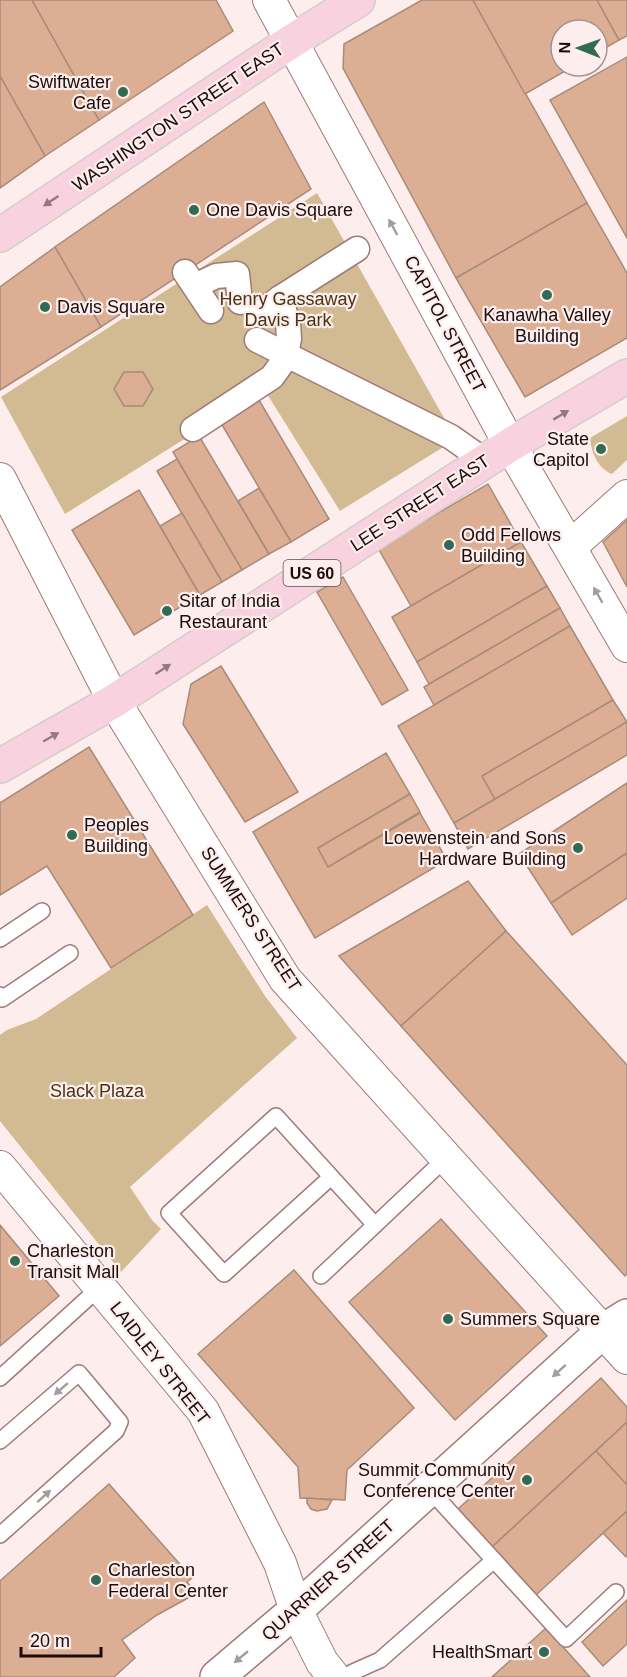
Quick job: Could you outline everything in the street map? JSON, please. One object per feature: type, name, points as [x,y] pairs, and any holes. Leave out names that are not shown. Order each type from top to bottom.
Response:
[{"type":"main road","name":"WASHINGTON STREET EAST","points":[[0,235],[292,41],[358,0]]},
{"type":"main road","name":"LEE STREET EAST","points":[[0,766],[114,701],[498,453],[627,376]]},
{"type":"main road","name":"QUARRIER STREET","points":[[217,1677],[296,1610],[615,1324]]},
{"type":"street","name":"CAPITOL STREET","points":[[268,0],[292,41],[498,453],[570,547],[627,646]]},
{"type":"street","points":[[211,312],[190,279],[237,274],[248,308],[280,298],[357,249]]},
{"type":"street","points":[[193,429],[273,377],[285,359],[289,339],[288,323],[280,298]]},
{"type":"street","points":[[257,340],[452,438],[498,453]]},
{"type":"street","name":"SUMMERS STREET","points":[[0,479],[114,701],[285,979],[446,1158],[615,1324],[627,1358]]},
{"type":"street","points":[[570,547],[627,496]]},
{"type":"street","name":"LAIDLEY STREET","points":[[3,1175],[203,1411],[280,1563],[296,1610],[322,1662],[334,1677]]},
{"type":"lane","points":[[0,939],[42,911]]},
{"type":"lane","points":[[0,995],[3,999],[69,953]]},
{"type":"lane","points":[[331,1177],[224,1274],[170,1213],[276,1116],[331,1177],[375,1226]]},
{"type":"lane","points":[[321,1276],[446,1158]]},
{"type":"lane","points":[[0,1378],[100,1287]]},
{"type":"lane","points":[[0,1441],[79,1373],[120,1422],[116,1431],[0,1535]]},
{"type":"lane","points":[[429,1489],[566,1639],[616,1592]]},
{"type":"lane","points":[[345,1677],[380,1660],[494,1560]]},
{"type":"green space","name":"Henry Gassaway Davis Park","points":[[317,193],[448,425],[445,446],[340,511],[264,389],[65,514],[1,397]]},
{"type":"green space","points":[[627,416],[627,460],[612,474],[607,472],[596,459],[590,438]]},
{"type":"green space","name":"Slack Plaza","points":[[207,905],[265,996],[297,1038],[130,1187],[152,1220],[161,1229],[121,1272],[0,1121],[0,1035],[36,1019]]},
{"type":"building","points":[[0,0],[32,0],[99,120],[45,156],[0,76]]},
{"type":"building","points":[[32,0],[216,0],[233,31],[99,120]]},
{"type":"building","points":[[422,0],[473,0],[587,203],[456,278],[343,68],[344,44]]},
{"type":"building","points":[[473,0],[597,0],[607,18],[549,18],[549,78],[553,78],[525,94]]},
{"type":"building","points":[[597,0],[627,0],[627,36],[619,40],[609,18]]},
{"type":"building","points":[[609,22],[619,40],[609,46]]},
{"type":"building","points":[[627,57],[627,238],[550,100],[589,78],[609,78],[609,67]]},
{"type":"building","points":[[0,76],[45,156],[0,188]]},
{"type":"building","name":"One Davis Square","points":[[264,102],[311,189],[101,327],[55,247]]},
{"type":"building","name":"Kanawha Valley Building","points":[[587,203],[627,273],[627,338],[525,397],[456,278]]},
{"type":"building","name":"Davis Square","points":[[55,247],[101,327],[0,390],[0,287]]},
{"type":"building","points":[[124,372],[143,372],[153,389],[143,406],[124,406],[114,389]]},
{"type":"building","points":[[256,395],[329,519],[291,542],[218,418]]},
{"type":"building","points":[[199,436],[269,554],[242,570],[173,452]]},
{"type":"building","points":[[177,459],[242,570],[222,582],[157,471]]},
{"type":"building","name":"Odd Fellows Building","points":[[488,484],[521,542],[411,606],[378,548]]},
{"type":"building","points":[[259,488],[291,542],[269,554],[238,501]]},
{"type":"building","points":[[139,490],[200,595],[134,635],[72,530]]},
{"type":"building","points":[[182,513],[222,582],[200,595],[160,526]]},
{"type":"building","points":[[627,520],[627,587],[603,542]]},
{"type":"building","points":[[521,542],[547,586],[417,662],[392,617]]},
{"type":"building","points":[[343,577],[408,690],[382,705],[317,592]]},
{"type":"building","points":[[547,586],[560,608],[429,684],[417,662]]},
{"type":"building","points":[[560,608],[570,626],[434,705],[424,687]]},
{"type":"building","points":[[570,626],[613,700],[482,776],[495,799],[454,823],[398,726]]},
{"type":"building","points":[[221,666],[298,792],[245,822],[183,724],[191,684]]},
{"type":"building","points":[[613,700],[627,722],[495,799],[482,776]]},
{"type":"building","points":[[627,722],[627,755],[468,849],[454,823]]},
{"type":"building","name":"Peoples Building","points":[[89,747],[193,915],[111,968],[47,866],[0,895],[0,803]]},
{"type":"building","points":[[386,753],[410,794],[318,848],[328,867],[420,813],[447,860],[315,938],[253,832]]},
{"type":"building","name":"Loewenstein and Sons Hardware Building","points":[[627,783],[627,853],[551,903],[519,854]]},
{"type":"building","points":[[410,794],[420,812],[328,867],[318,848]]},
{"type":"building","points":[[627,853],[627,898],[572,935],[551,903]]},
{"type":"building","points":[[468,881],[506,931],[401,1026],[339,956]]},
{"type":"building","points":[[506,931],[627,1065],[627,1274],[625,1276],[401,1026]]},
{"type":"building","name":"Summers Square","points":[[441,1219],[547,1336],[455,1420],[349,1302]]},
{"type":"building","name":"Charleston Transit Mall","points":[[0,1225],[59,1296],[0,1346]]},
{"type":"building","points":[[294,1270],[414,1408],[347,1470],[345,1500],[300,1498],[298,1467],[198,1354]]},
{"type":"building","name":"Summit Community Conference Center","points":[[601,1378],[627,1407],[627,1422],[492,1547],[458,1509]]},
{"type":"building","points":[[627,1422],[627,1485],[596,1451]]},
{"type":"building","points":[[596,1451],[627,1485],[627,1511],[536,1595],[492,1547]]},
{"type":"building","name":"Charleston Federal Center","points":[[109,1484],[192,1578],[187,1582],[197,1593],[157,1615],[122,1640],[135,1658],[114,1677],[0,1677],[0,1581]]},
{"type":"building","points":[[307,1498],[332,1500],[327,1509],[317,1511],[311,1509]]},
{"type":"building","points":[[627,1511],[627,1556],[626,1557],[603,1533]]},
{"type":"building","points":[[627,1600],[627,1644],[603,1666],[582,1642]]},
{"type":"building","name":"HealthSmart","points":[[546,1628],[590,1677],[492,1677]]},
{"type":"place","name":"Swiftwater Cafe","points":[[123,92]]},
{"type":"place","name":"One Davis Square","points":[[194,210]]},
{"type":"place","name":"Kanawha Valley Building","points":[[547,295]]},
{"type":"place","name":"Davis Square","points":[[45,307]]},
{"type":"place","name":"State Capitol","points":[[601,449]]},
{"type":"place","name":"Odd Fellows Building","points":[[449,545]]},
{"type":"place","name":"Sitar of India Restaurant","points":[[167,611]]},
{"type":"place","name":"Peoples Building","points":[[72,835]]},
{"type":"place","name":"Loewenstein and Sons Hardware Building","points":[[578,848]]},
{"type":"place","name":"Charleston Transit Mall","points":[[15,1261]]},
{"type":"place","name":"Summers Square","points":[[448,1319]]},
{"type":"place","name":"Summit Community Conference Center","points":[[527,1480]]},
{"type":"place","name":"Charleston Federal Center","points":[[96,1580]]},
{"type":"place","name":"HealthSmart","points":[[544,1652]]}]
